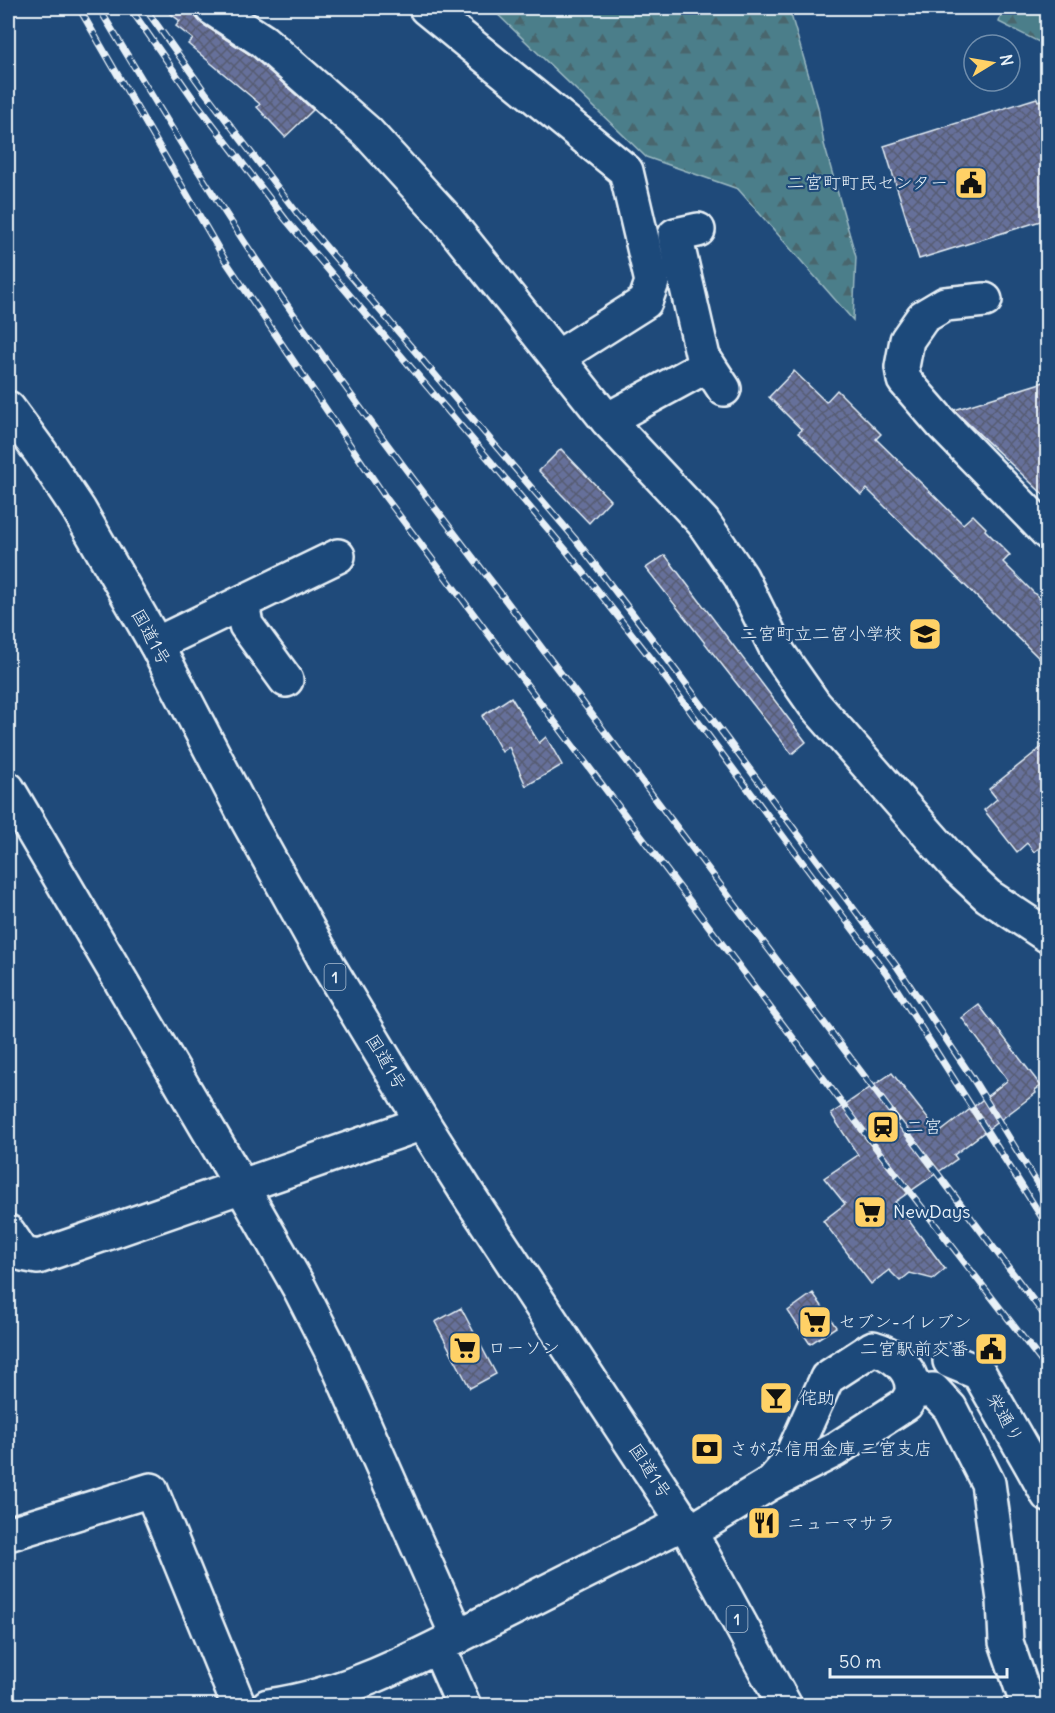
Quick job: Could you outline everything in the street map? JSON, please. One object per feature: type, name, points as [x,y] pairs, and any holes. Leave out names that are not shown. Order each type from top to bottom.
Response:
[{"type":"main road","points":[[212,8],[262,41],[367,132],[444,216],[607,420],[703,522],[741,576],[779,654],[814,704],[960,869],[988,896],[1047,936]]},
{"type":"main road","points":[[447,14],[626,171],[652,282],[645,302],[558,357]]},
{"type":"main road","points":[[607,420],[716,377],[703,357],[675,236],[698,230]]},
{"type":"main road","points":[[985,300],[945,304],[923,317],[907,340],[902,367],[904,380],[942,424],[1047,533]]},
{"type":"main road","name":"国道1号","points":[[8,408],[79,510],[156,644],[259,842],[329,968],[471,1199],[687,1527],[784,1706]]},
{"type":"main road","points":[[156,644],[338,556]]},
{"type":"main road","points":[[242,603],[246,625],[286,680]]},
{"type":"main road","points":[[8,789],[242,1186],[333,1354],[448,1642],[464,1706]]},
{"type":"main road","points":[[8,1232],[23,1254],[38,1257],[423,1123]]},
{"type":"main road","points":[[268,1706],[293,1702],[356,1684],[687,1527],[835,1450],[906,1404],[912,1392],[910,1377],[898,1360],[885,1351],[873,1348],[827,1378],[794,1451],[785,1467],[772,1482]]},
{"type":"main road","name":"栄通り","points":[[964,1367],[1032,1466],[1047,1496]]},
{"type":"main road","points":[[912,1392],[933,1390],[950,1408],[988,1483],[1004,1600],[1006,1642],[1028,1706]]},
{"type":"main road","points":[[815,1402],[812,1419],[814,1441],[817,1447],[825,1451],[835,1450]]},
{"type":"main road","points":[[8,1534],[150,1490],[239,1706]]},
{"type":"green space","points":[[491,8],[789,8],[818,107],[824,144],[856,257],[853,320],[738,189],[646,157]]},
{"type":"green space","points":[[1003,8],[1047,8],[1047,46],[1022,33],[999,22]]},
{"type":"building","points":[[163,8],[192,8],[202,24],[252,56],[313,110],[285,137],[257,107],[260,104],[188,44],[193,39],[176,26],[180,21]]},
{"type":"building","name":"二宮町町民センター","points":[[1037,98],[1038,101],[1044,99],[1047,110],[1047,219],[919,259],[884,146]]},
{"type":"building","points":[[794,371],[826,402],[837,390],[881,434],[876,439],[963,524],[973,515],[1010,555],[1003,562],[1047,606],[1047,666],[867,489],[861,495],[798,433],[802,430],[769,397]]},
{"type":"building","points":[[1047,381],[1047,498],[954,410]]},
{"type":"building","points":[[561,449],[610,500],[589,523],[539,471]]},
{"type":"building","points":[[665,555],[806,742],[792,754],[646,568]]},
{"type":"building","points":[[511,697],[539,743],[546,737],[562,765],[526,786],[509,747],[502,752],[482,716]]},
{"type":"building","points":[[1047,743],[1047,842],[1034,852],[1027,843],[1017,852],[984,810],[997,799],[989,789]]},
{"type":"building","points":[[979,1005],[1041,1086],[1035,1090],[1036,1093],[954,1155],[957,1159],[895,1202],[945,1269],[933,1279],[910,1273],[900,1281],[889,1270],[871,1284],[823,1221],[845,1204],[824,1178],[858,1155],[831,1114],[892,1073],[939,1133],[1008,1080],[962,1018]]},
{"type":"building","points":[[813,1293],[836,1327],[810,1344],[788,1311]]},
{"type":"building","name":"ローソン","points":[[461,1308],[496,1374],[470,1388],[435,1322]]},
{"type":"railway","points":[[79,8],[225,260],[386,498],[876,1148],[1048,1370]]},
{"type":"railway","points":[[99,8],[228,217],[339,379],[1048,1320]]},
{"type":"railway","points":[[130,8],[192,97],[286,220],[565,549],[653,661],[887,974],[1048,1227]]},
{"type":"railway","points":[[145,8],[205,92],[297,213],[576,540],[662,652],[898,968],[973,1079],[1048,1201]]},
{"type":"place","name":"二宮町町民センター","points":[[971,183]]},
{"type":"place","name":"二宮町立二宮小学校","points":[[925,634]]},
{"type":"place","name":"二宮","points":[[883,1127]]},
{"type":"place","name":"NewDays","points":[[870,1212]]},
{"type":"place","name":"セブン-イレブン","points":[[815,1322]]},
{"type":"place","name":"ローソン","points":[[465,1348]]},
{"type":"place","name":"二宮駅前交番","points":[[991,1349]]},
{"type":"place","name":"侘助","points":[[776,1398]]},
{"type":"place","name":"さがみ信用金庫 二宮支店","points":[[707,1449]]},
{"type":"place","name":"ニューマサラ","points":[[764,1523]]}]
